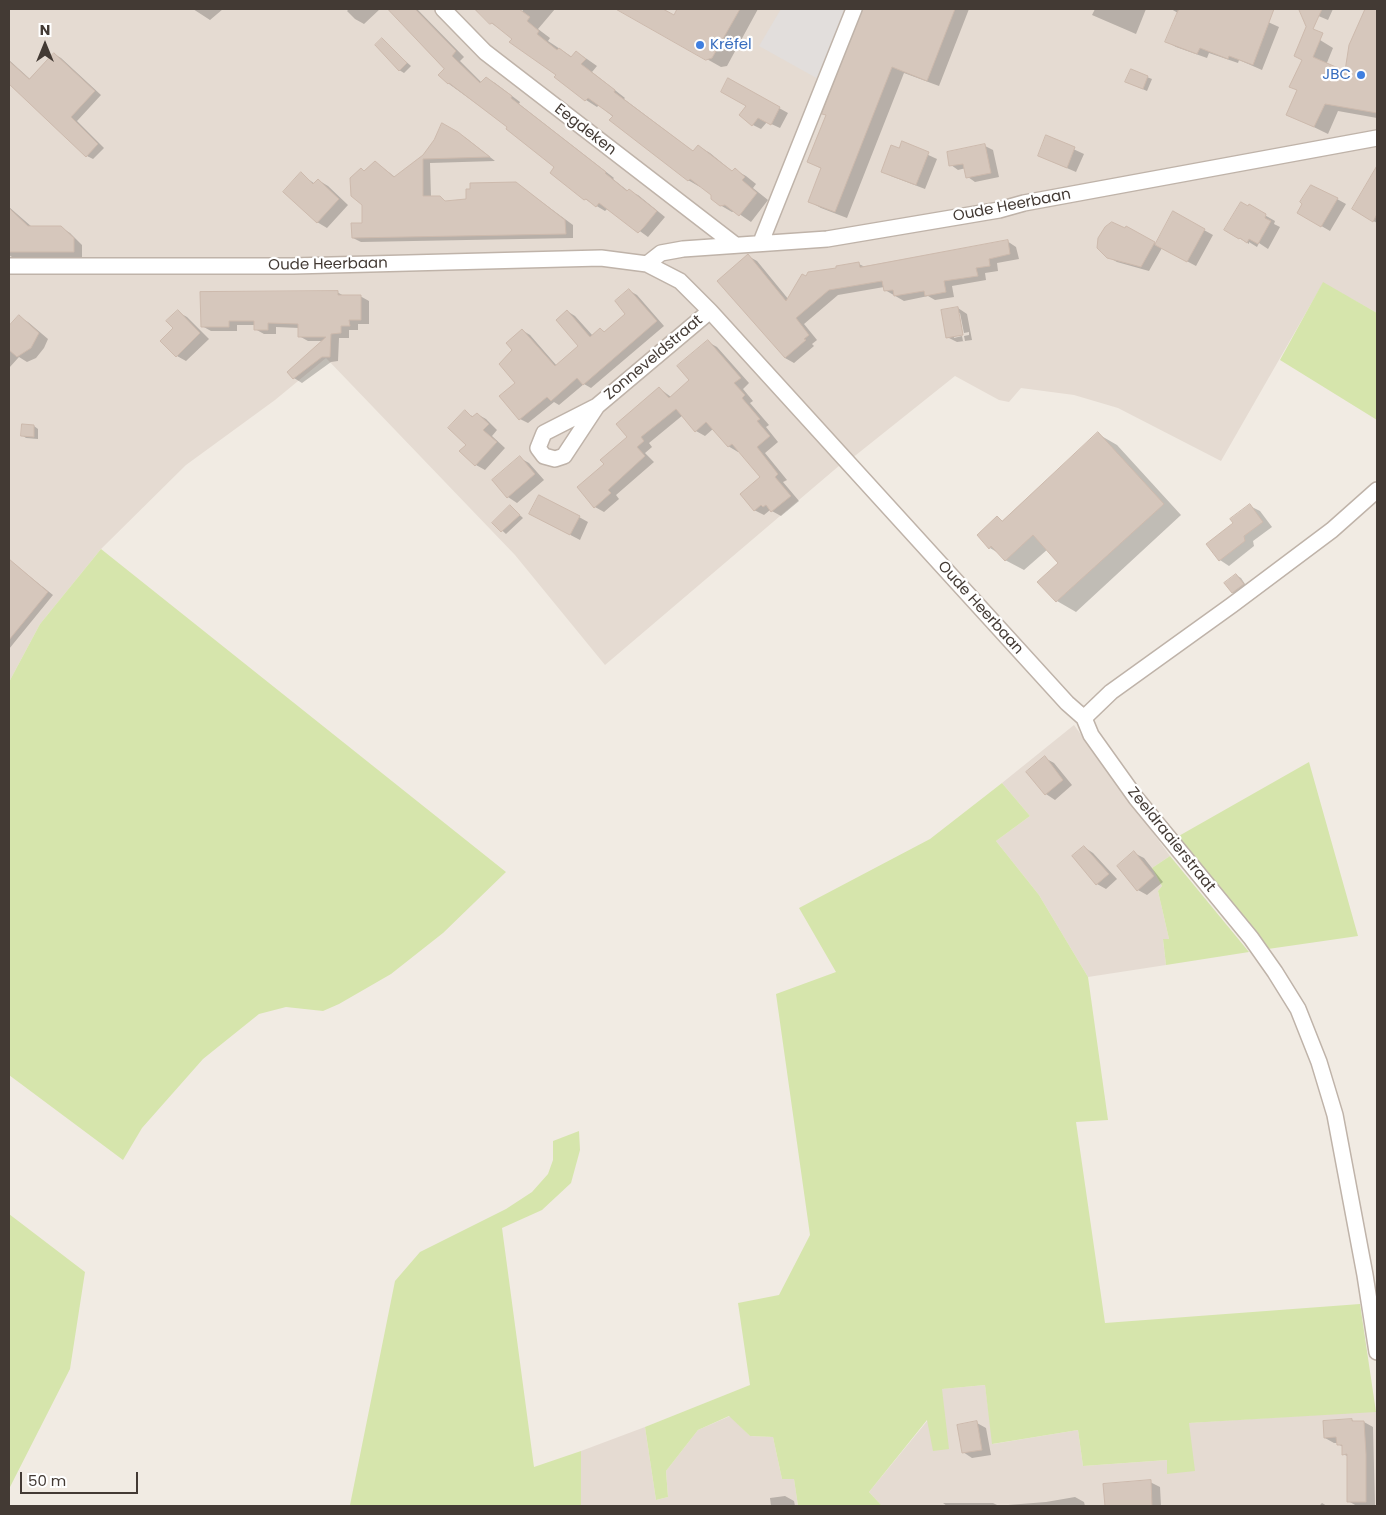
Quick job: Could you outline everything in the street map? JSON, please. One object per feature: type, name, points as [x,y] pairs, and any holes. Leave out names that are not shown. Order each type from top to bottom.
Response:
[{"type":"street","name":"Eegdeken","points":[[443,9],[485,52],[734,244]]},
{"type":"street","points":[[761,242],[854,9]]},
{"type":"street","name":"Oude Heerbaan","points":[[646,264],[661,254],[683,248],[827,239],[924,224],[999,210],[1024,202],[1377,138]]},
{"type":"street","name":"Oude Heerbaan","points":[[9,266],[293,266],[602,258],[646,264],[680,281],[710,311],[1067,703],[1084,718]]},
{"type":"street","name":"Zonneveldstraat","points":[[597,406],[710,311]]},
{"type":"street","points":[[1084,718],[1112,692],[1332,530],[1377,490]]},
{"type":"street","name":"Zeeldraaierstraat","points":[[1084,718],[1091,735],[1136,798],[1251,938],[1298,1009],[1319,1062],[1335,1116],[1377,1352]]},
{"type":"shaded area","points":[[9,9],[1377,9],[1377,313],[1323,283],[1221,461],[1118,408],[1074,395],[1021,388],[1009,402],[999,400],[955,376],[856,455],[840,465],[605,665],[515,555],[326,358],[275,400],[186,465],[101,549],[40,624],[9,682]]},
{"type":"shaded area","points":[[781,9],[848,9],[820,80],[759,46]]},
{"type":"shaded area","points":[[1074,725],[1170,856],[1152,868],[1162,886],[1158,891],[1169,939],[1163,940],[1166,965],[1088,977],[1039,895],[996,841],[1030,816],[1002,783]]},
{"type":"shaded area","points":[[985,1385],[993,1444],[1078,1430],[1083,1466],[1167,1460],[1167,1473],[1189,1423],[1377,1411],[1377,1506],[882,1506],[869,1492],[928,1420],[941,1389]]},
{"type":"shaded area","points":[[730,1416],[750,1436],[773,1437],[782,1479],[794,1479],[798,1506],[581,1506],[581,1451],[645,1427],[656,1500],[668,1497],[666,1471],[698,1430]]},
{"type":"green space","points":[[1323,282],[1377,313],[1377,420],[1280,360]]},
{"type":"green space","points":[[101,549],[506,872],[443,933],[391,974],[339,1004],[323,1011],[286,1007],[259,1014],[203,1059],[142,1128],[123,1160],[9,1075],[9,682],[40,624]]},
{"type":"green space","points":[[1309,762],[1358,936],[1268,949],[1177,837]]},
{"type":"green space","points":[[1002,783],[1030,816],[996,841],[1039,895],[1088,977],[1108,1120],[1076,1122],[1105,1323],[1360,1304],[1376,1412],[1189,1423],[1195,1471],[1167,1474],[1167,1460],[1083,1466],[1078,1430],[992,1444],[985,1385],[942,1389],[949,1449],[933,1451],[927,1420],[869,1492],[882,1506],[798,1506],[794,1479],[782,1479],[773,1437],[750,1436],[729,1416],[698,1430],[666,1471],[668,1497],[656,1500],[645,1427],[750,1385],[738,1303],[779,1295],[810,1235],[776,994],[836,972],[799,908],[930,839]]},
{"type":"green space","points":[[1170,856],[1249,952],[1166,965],[1163,939],[1169,939],[1158,891],[1162,886],[1152,868]]},
{"type":"green space","points":[[579,1131],[580,1150],[571,1183],[542,1210],[502,1228],[534,1467],[581,1451],[581,1506],[335,1506],[350,1505],[395,1281],[420,1252],[506,1209],[532,1192],[548,1174],[553,1160],[553,1141]]},
{"type":"green space","points":[[9,1214],[85,1272],[70,1369],[9,1489]]},
{"type":"building","points":[[388,9],[415,9],[456,51],[452,56],[480,83],[486,77],[606,172],[627,191],[629,189],[657,211],[638,233],[599,203],[596,207],[586,199],[584,200],[550,173],[554,167],[506,129],[507,127],[438,75],[444,69]]},
{"type":"building","points":[[475,9],[519,9],[530,17],[527,21],[539,31],[537,34],[557,50],[559,48],[571,57],[576,51],[586,59],[581,64],[615,90],[614,92],[693,151],[698,145],[732,171],[735,168],[745,177],[742,180],[757,193],[739,216],[725,205],[720,206],[711,199],[711,195],[690,179],[688,181],[609,120],[613,116],[588,98],[585,101],[554,77],[556,75],[509,42],[512,39],[492,23],[490,24]]},
{"type":"building","name":"Krëfel","points":[[616,9],[663,9],[674,15],[677,9],[740,9],[712,58],[706,60]]},
{"type":"building","points":[[863,9],[955,9],[927,81],[892,67],[835,212],[808,202],[821,168],[807,162],[826,115],[822,114]]},
{"type":"building","points":[[1179,9],[1274,9],[1253,65],[1229,56],[1228,59],[1200,48],[1197,54],[1165,42]]},
{"type":"building","points":[[1299,9],[1322,9],[1313,29],[1323,33],[1313,57],[1345,71],[1349,45],[1365,9],[1377,9],[1377,113],[1325,104],[1314,127],[1286,115],[1297,90],[1289,87],[1302,60],[1294,56],[1306,27]]},
{"type":"building","points":[[382,38],[407,63],[399,71],[375,45]]},
{"type":"building","points":[[54,53],[95,91],[71,117],[98,144],[86,157],[9,84],[9,61],[29,79]]},
{"type":"building","points":[[1131,69],[1148,76],[1143,89],[1125,82]]},
{"type":"building","points":[[728,78],[780,107],[771,125],[758,118],[752,126],[739,115],[746,106],[721,92]]},
{"type":"building","points":[[442,123],[458,132],[490,157],[423,159],[423,196],[440,196],[445,201],[466,199],[466,189],[470,189],[470,183],[516,182],[565,220],[566,234],[352,238],[351,223],[362,223],[362,205],[351,196],[350,178],[361,168],[364,171],[375,161],[394,177],[423,155],[434,140]]},
{"type":"building","points":[[1046,135],[1075,147],[1067,168],[1038,156]]},
{"type":"building","points":[[902,141],[929,152],[916,185],[881,172],[891,145],[899,148]]},
{"type":"building","points":[[985,144],[991,173],[966,178],[963,164],[949,166],[947,152]]},
{"type":"building","points":[[1377,166],[1377,214],[1373,222],[1352,209]]},
{"type":"building","points":[[301,172],[313,184],[318,179],[339,199],[317,223],[283,192]]},
{"type":"building","points":[[1311,185],[1338,198],[1321,227],[1297,213],[1302,204],[1300,202]]},
{"type":"building","points":[[1241,202],[1248,206],[1249,204],[1266,214],[1265,218],[1271,221],[1258,244],[1249,239],[1247,243],[1224,230]]},
{"type":"building","points":[[9,208],[28,226],[61,226],[74,238],[74,252],[9,252]]},
{"type":"building","points":[[1173,211],[1205,229],[1187,262],[1155,245]]},
{"type":"building","points":[[1112,222],[1125,228],[1126,226],[1155,242],[1141,267],[1107,258],[1097,248],[1098,238],[1105,227]]},
{"type":"building","points":[[1008,240],[1010,254],[989,259],[990,266],[976,268],[978,276],[944,281],[946,292],[925,296],[924,291],[894,296],[893,290],[884,291],[882,281],[829,290],[796,318],[809,335],[804,339],[806,340],[785,358],[717,281],[748,254],[786,301],[802,274],[806,276],[808,272],[859,262],[860,267]]},
{"type":"building","points":[[629,289],[657,321],[583,385],[577,378],[551,401],[547,397],[519,420],[499,396],[515,383],[499,364],[512,350],[506,343],[522,329],[555,366],[578,346],[556,320],[567,310],[590,337],[600,328],[604,332],[625,314],[615,301]]},
{"type":"building","points":[[338,291],[338,295],[361,295],[361,320],[349,320],[350,326],[341,326],[341,333],[331,334],[330,357],[322,357],[293,379],[287,372],[326,337],[298,337],[298,324],[268,323],[268,330],[254,330],[254,321],[229,321],[229,327],[201,327],[200,292]]},
{"type":"building","points":[[958,307],[963,335],[946,338],[941,310]]},
{"type":"building","points":[[178,310],[200,333],[176,357],[160,341],[173,328],[166,321]]},
{"type":"building","points":[[19,315],[39,333],[31,348],[17,357],[9,350],[9,326]]},
{"type":"building","points":[[708,340],[741,378],[734,383],[745,395],[742,398],[760,419],[757,421],[770,436],[757,447],[778,474],[775,477],[791,496],[771,512],[766,505],[763,507],[761,505],[754,511],[740,494],[760,477],[732,444],[728,447],[706,422],[695,432],[676,409],[641,437],[644,441],[637,447],[645,456],[608,490],[611,493],[594,508],[577,487],[604,464],[600,460],[627,437],[616,424],[659,387],[669,398],[689,380],[677,366]]},
{"type":"building","points":[[465,410],[472,417],[477,413],[489,424],[483,430],[497,442],[475,466],[459,451],[466,445],[448,428]]},
{"type":"building","points":[[22,424],[34,425],[34,437],[21,436]]},
{"type":"building","points":[[1098,432],[1164,504],[1056,602],[1037,582],[1058,563],[1033,535],[1005,561],[991,546],[989,549],[977,535],[997,516],[1002,521]]},
{"type":"building","points":[[520,456],[535,474],[507,498],[492,480]]},
{"type":"building","points":[[539,495],[580,516],[570,535],[529,514]]},
{"type":"building","points":[[1250,504],[1263,522],[1244,536],[1245,541],[1219,561],[1206,544],[1233,523],[1230,519]]},
{"type":"building","points":[[510,505],[520,515],[501,532],[492,523]]},
{"type":"building","points":[[9,559],[48,592],[9,640]]},
{"type":"building","points":[[1236,574],[1244,584],[1232,593],[1224,583]]},
{"type":"building","points":[[1045,756],[1063,780],[1045,795],[1026,772]]},
{"type":"building","points":[[1084,846],[1109,874],[1096,885],[1072,856]]},
{"type":"building","points":[[1134,851],[1154,876],[1137,891],[1117,866]]},
{"type":"building","points":[[1352,1419],[1352,1421],[1364,1421],[1366,1502],[1347,1502],[1347,1454],[1342,1455],[1342,1445],[1337,1445],[1336,1437],[1324,1438],[1323,1421]]},
{"type":"building","points":[[977,1421],[982,1450],[962,1453],[957,1425]]},
{"type":"building","points":[[1151,1480],[1152,1506],[1105,1506],[1103,1484]]},
{"type":"place","name":"Krëfel","points":[[700,45]]},
{"type":"place","name":"JBC","points":[[1361,75]]}]
